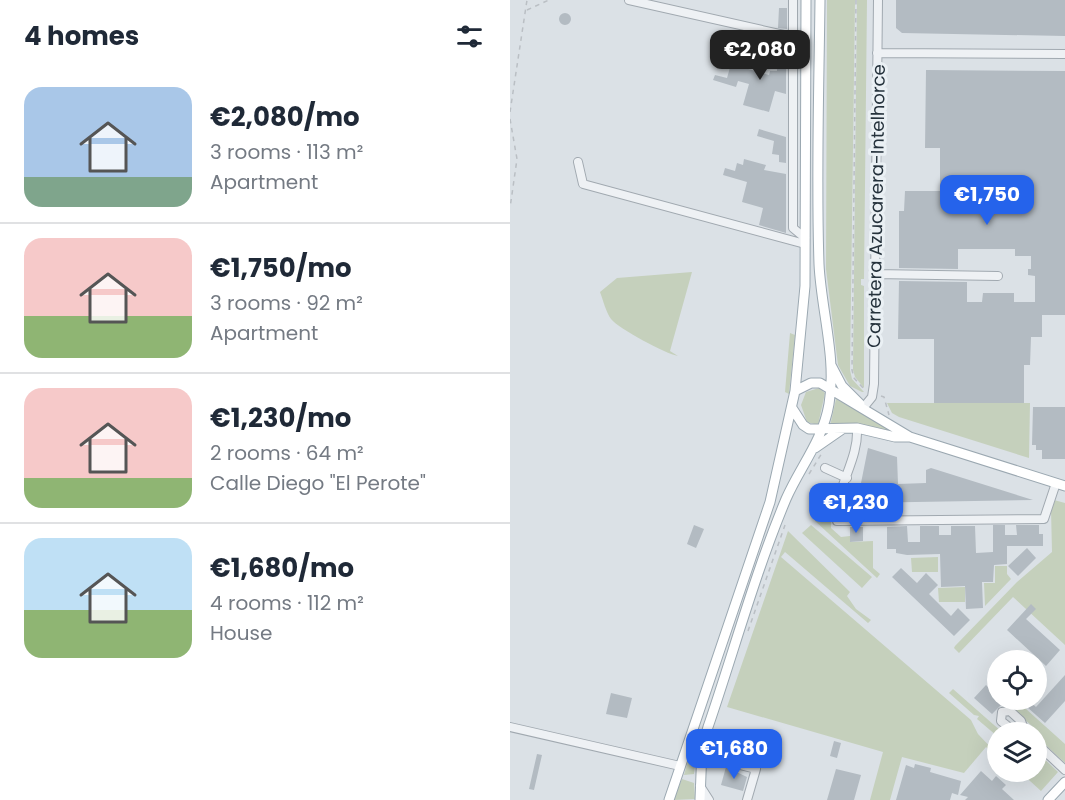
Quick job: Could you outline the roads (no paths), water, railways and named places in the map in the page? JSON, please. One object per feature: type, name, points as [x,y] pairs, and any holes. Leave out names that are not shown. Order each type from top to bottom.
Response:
[{"type":"main road","points":[[669,800],[770,502],[795,391],[803,331],[806,0]]},
{"type":"main road","points":[[818,451],[830,390],[821,292],[818,226],[820,0]]},
{"type":"main road","points":[[829,363],[842,386],[863,408]]},
{"type":"main road","points":[[795,391],[811,383],[820,383],[909,437],[1061,485]]},
{"type":"main road","points":[[792,408],[802,425],[809,429],[857,428],[895,437],[909,437]]},
{"type":"main road","points":[[700,800],[702,748],[786,499],[818,451],[842,429]]},
{"type":"main road","points":[[1048,800],[1065,782]]},
{"type":"street","points":[[629,0],[793,37]]},
{"type":"street","points":[[793,0],[793,228],[805,241]]},
{"type":"street","name":"Carretera Azucarera-Intelhorce","points":[[863,408],[873,393],[878,0]]},
{"type":"street","points":[[877,53],[1065,54]]},
{"type":"street","points":[[578,162],[584,184],[805,241]]},
{"type":"street","points":[[875,274],[998,276]]},
{"type":"street","points":[[857,428],[857,446],[836,509],[837,521],[1044,519],[1061,485]]},
{"type":"street","points":[[825,468],[847,478]]},
{"type":"street","points":[[510,727],[680,766]]},
{"type":"street","points":[[702,748],[709,757],[756,769],[747,800]]},
{"type":"street","points":[[1047,753],[1065,770]]},
{"type":"street","points":[[700,786],[709,800]]}]
